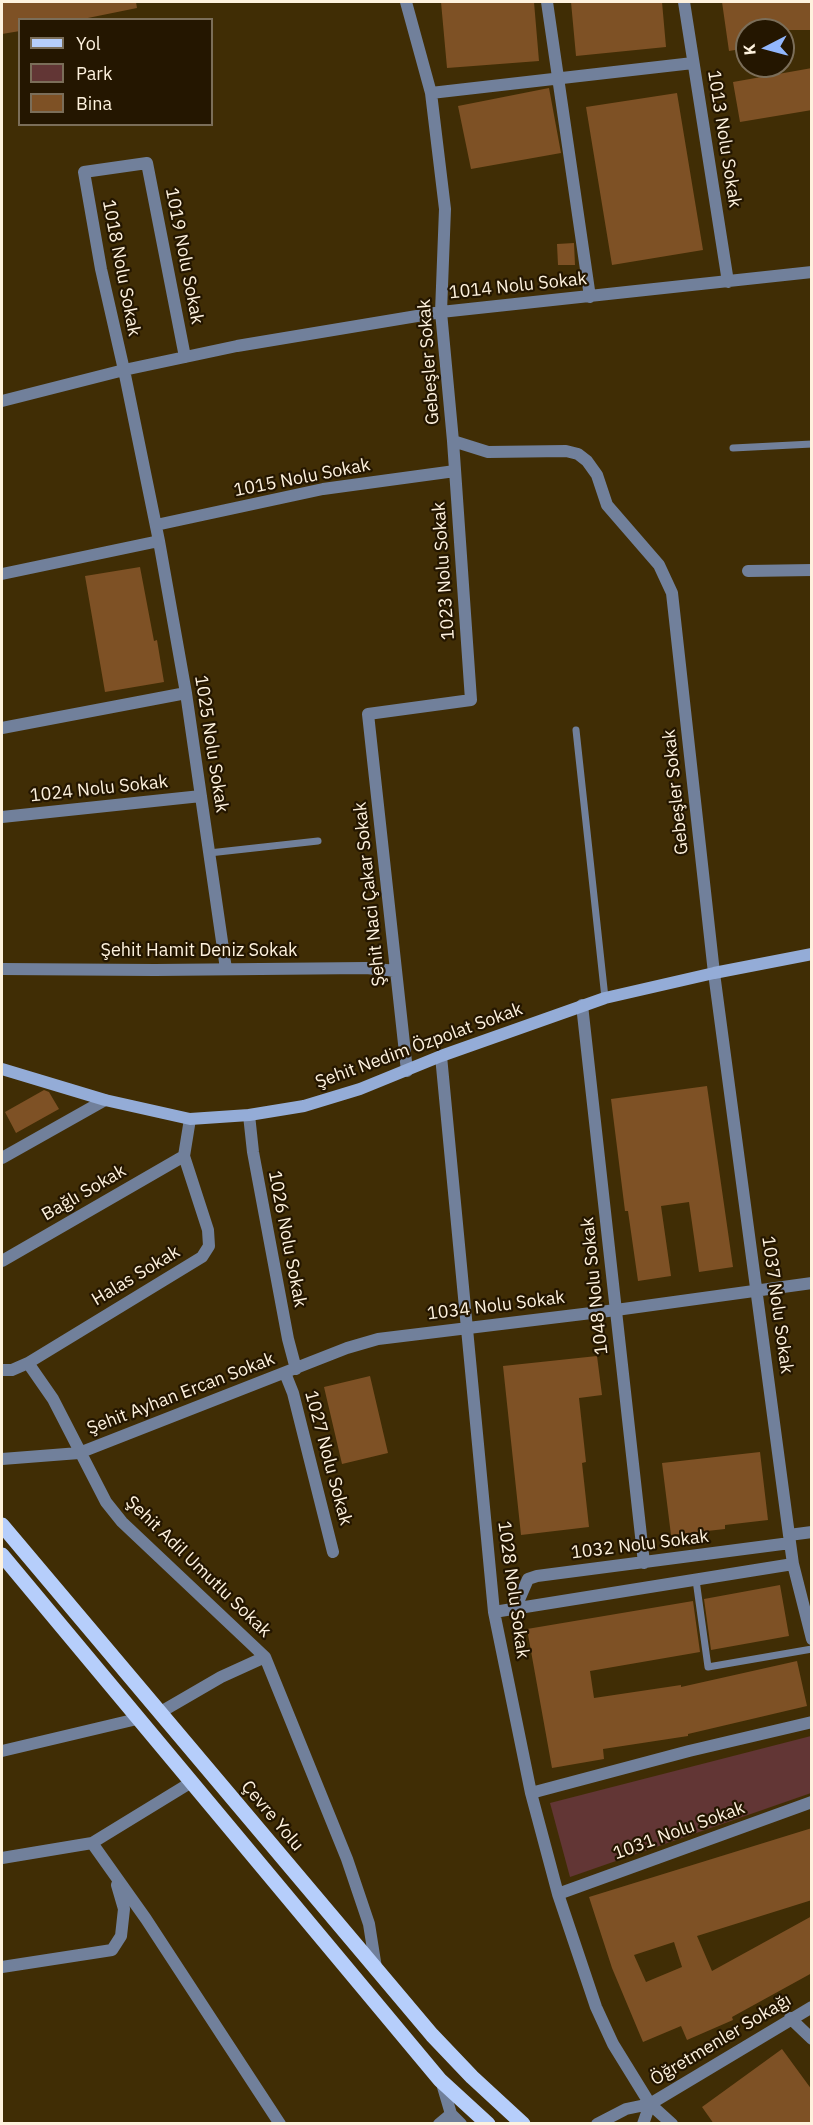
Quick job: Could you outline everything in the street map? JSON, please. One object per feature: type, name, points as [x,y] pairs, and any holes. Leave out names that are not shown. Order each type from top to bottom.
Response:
[{"type":"main road","name":"Çevre Yolu","points":[[2,1525],[452,2057],[523,2124]]},
{"type":"main road","points":[[2,1555],[440,2080],[488,2124]]},
{"type":"street","name":"Gebeşler Sokak","points":[[406,2],[431,93],[445,209],[441,312],[453,441],[489,452],[566,451],[578,454],[587,461],[597,475],[607,505],[659,565],[672,593],[714,973]]},
{"type":"street","points":[[548,2],[590,297]]},
{"type":"street","name":"1013 Nolu Sokak","points":[[684,2],[728,282]]},
{"type":"street","points":[[431,93],[693,63]]},
{"type":"street","name":"1018 Nolu Sokak","points":[[147,163],[84,172],[101,269],[156,525]]},
{"type":"street","name":"1019 Nolu Sokak","points":[[147,163],[185,357]]},
{"type":"street","name":"1014 Nolu Sokak","points":[[2,401],[124,370],[237,346],[441,312],[812,272]]},
{"type":"street","name":"1023 Nolu Sokak","points":[[368,714],[471,700],[453,441]]},
{"type":"street","name":"1015 Nolu Sokak","points":[[156,525],[323,489],[455,471]]},
{"type":"street","name":"1025 Nolu Sokak","points":[[156,525],[186,693],[225,969]]},
{"type":"street","points":[[2,574],[159,540]]},
{"type":"street","points":[[748,570],[812,570]]},
{"type":"street","points":[[2,728],[186,693]]},
{"type":"street","name":"Şehit Naci Çakar Sokak","points":[[368,714],[407,1071]]},
{"type":"street","name":"1024 Nolu Sokak","points":[[2,817],[201,796]]},
{"type":"street","name":"Şehit Nedim Özpolat Sokak","points":[[2,1069],[105,1100],[190,1119],[249,1114],[304,1106],[360,1089],[441,1056],[605,998],[812,954]]},
{"type":"street","name":"Şehit Hamit Deniz Sokak","points":[[2,969],[366,968],[396,970]]},
{"type":"street","name":"1037 Nolu Sokak","points":[[714,973],[789,1539],[812,1639]]},
{"type":"street","name":"1048 Nolu Sokak","points":[[582,1005],[644,1563]]},
{"type":"street","name":"1028 Nolu Sokak","points":[[441,1056],[494,1612],[531,1793],[558,1894],[596,2007],[613,2044],[650,2104],[672,2124]]},
{"type":"street","points":[[2,1158],[105,1100]]},
{"type":"street","name":"1026 Nolu Sokak","points":[[249,1114],[253,1152],[288,1339],[291,1371]]},
{"type":"street","name":"Halas Sokak","points":[[28,1363],[202,1257],[209,1246],[208,1230],[184,1156],[190,1119]]},
{"type":"street","name":"Bağlı Sokak","points":[[2,1261],[184,1156]]},
{"type":"street","name":"1034 Nolu Sokak","points":[[291,1371],[347,1348],[378,1339],[812,1283]]},
{"type":"street","points":[[2,1370],[12,1370],[28,1363]]},
{"type":"street","name":"Şehit Adil Umutlu Sokak","points":[[28,1363],[53,1399],[106,1502],[122,1522],[265,1657],[347,1860],[369,1924],[376,1969]]},
{"type":"street","name":"Şehit Ayhan Ercan Sokak","points":[[2,1459],[79,1453],[291,1371]]},
{"type":"street","name":"1027 Nolu Sokak","points":[[291,1371],[293,1393],[333,1552]]},
{"type":"street","name":"1032 Nolu Sokak","points":[[515,1609],[528,1579],[537,1576],[644,1563],[789,1539],[812,1532]]},
{"type":"street","points":[[494,1612],[793,1564]]},
{"type":"street","points":[[159,1713],[221,1677],[265,1657]]},
{"type":"street","points":[[2,1751],[137,1719]]},
{"type":"street","points":[[531,1793],[689,1751],[812,1722]]},
{"type":"street","points":[[2,1858],[92,1842],[190,1783]]},
{"type":"street","name":"1031 Nolu Sokak","points":[[558,1894],[812,1802]]},
{"type":"street","points":[[2,1967],[112,1950],[117,1946],[121,1936],[124,1909],[120,1891],[92,1842]]},
{"type":"street","points":[[92,1842],[146,1919],[280,2124]]},
{"type":"street","name":"Öğretmenler Sokağı","points":[[597,2124],[626,2109],[650,2104],[790,2018],[812,2007]]},
{"type":"street","points":[[790,2018],[812,2039]]},
{"type":"street","points":[[440,2080],[451,2114],[461,2124]]},
{"type":"street","name":"Öğretmenler Sokağı","points":[[643,2124],[650,2104]]},
{"type":"street","points":[[440,2124],[451,2114]]},
{"type":"lane","points":[[733,448],[812,444]]},
{"type":"lane","points":[[576,730],[605,998]]},
{"type":"lane","points":[[209,853],[318,841]]},
{"type":"lane","points":[[696,1580],[708,1667],[812,1649]]},
{"type":"green space","points":[[811,1736],[811,1793],[570,1877],[550,1803]]},
{"type":"building","points":[[2,2],[136,2],[137,8],[88,18],[18,18],[18,31],[2,34]]},
{"type":"building","points":[[441,2],[534,2],[539,61],[447,68]]},
{"type":"building","points":[[571,2],[662,2],[666,47],[576,56]]},
{"type":"building","points":[[722,2],[812,2],[812,30],[795,30],[795,18],[735,18],[735,50],[729,51]]},
{"type":"building","points":[[812,68],[812,110],[740,122],[733,82],[756,78],[795,78],[795,71]]},
{"type":"building","points":[[549,88],[561,153],[471,169],[458,106]]},
{"type":"building","points":[[677,93],[703,250],[612,265],[586,107]]},
{"type":"building","points":[[574,243],[575,265],[558,265],[557,244]]},
{"type":"building","points":[[140,567],[164,682],[105,692],[85,576]]},
{"type":"building","points":[[707,1086],[733,1267],[699,1272],[689,1202],[661,1206],[671,1276],[638,1281],[628,1211],[625,1211],[611,1099]]},
{"type":"building","points":[[44,1090],[49,1092],[59,1109],[16,1133],[5,1112]]},
{"type":"building","points":[[597,1356],[602,1395],[579,1398],[586,1462],[582,1463],[589,1527],[521,1535],[503,1366]]},
{"type":"building","points":[[370,1376],[388,1453],[342,1464],[324,1387]]},
{"type":"building","points":[[760,1452],[768,1520],[725,1525],[725,1529],[671,1535],[662,1463]]},
{"type":"building","points":[[780,1585],[789,1636],[711,1650],[704,1599]]},
{"type":"building","points":[[693,1601],[700,1652],[590,1671],[594,1698],[681,1685],[681,1687],[797,1661],[807,1706],[688,1734],[688,1736],[603,1749],[604,1759],[552,1768],[527,1629]]},
{"type":"building","points":[[812,1828],[812,1900],[697,1936],[712,1971],[812,1916],[812,1973],[732,2017],[733,2020],[687,2040],[681,2026],[643,2042],[612,1968],[589,1897]],"holes":[[[674,1942],[682,1967],[646,1982],[634,1955]]]},
{"type":"building","points":[[782,2049],[812,2090],[812,2124],[714,2124],[702,2107]]}]
